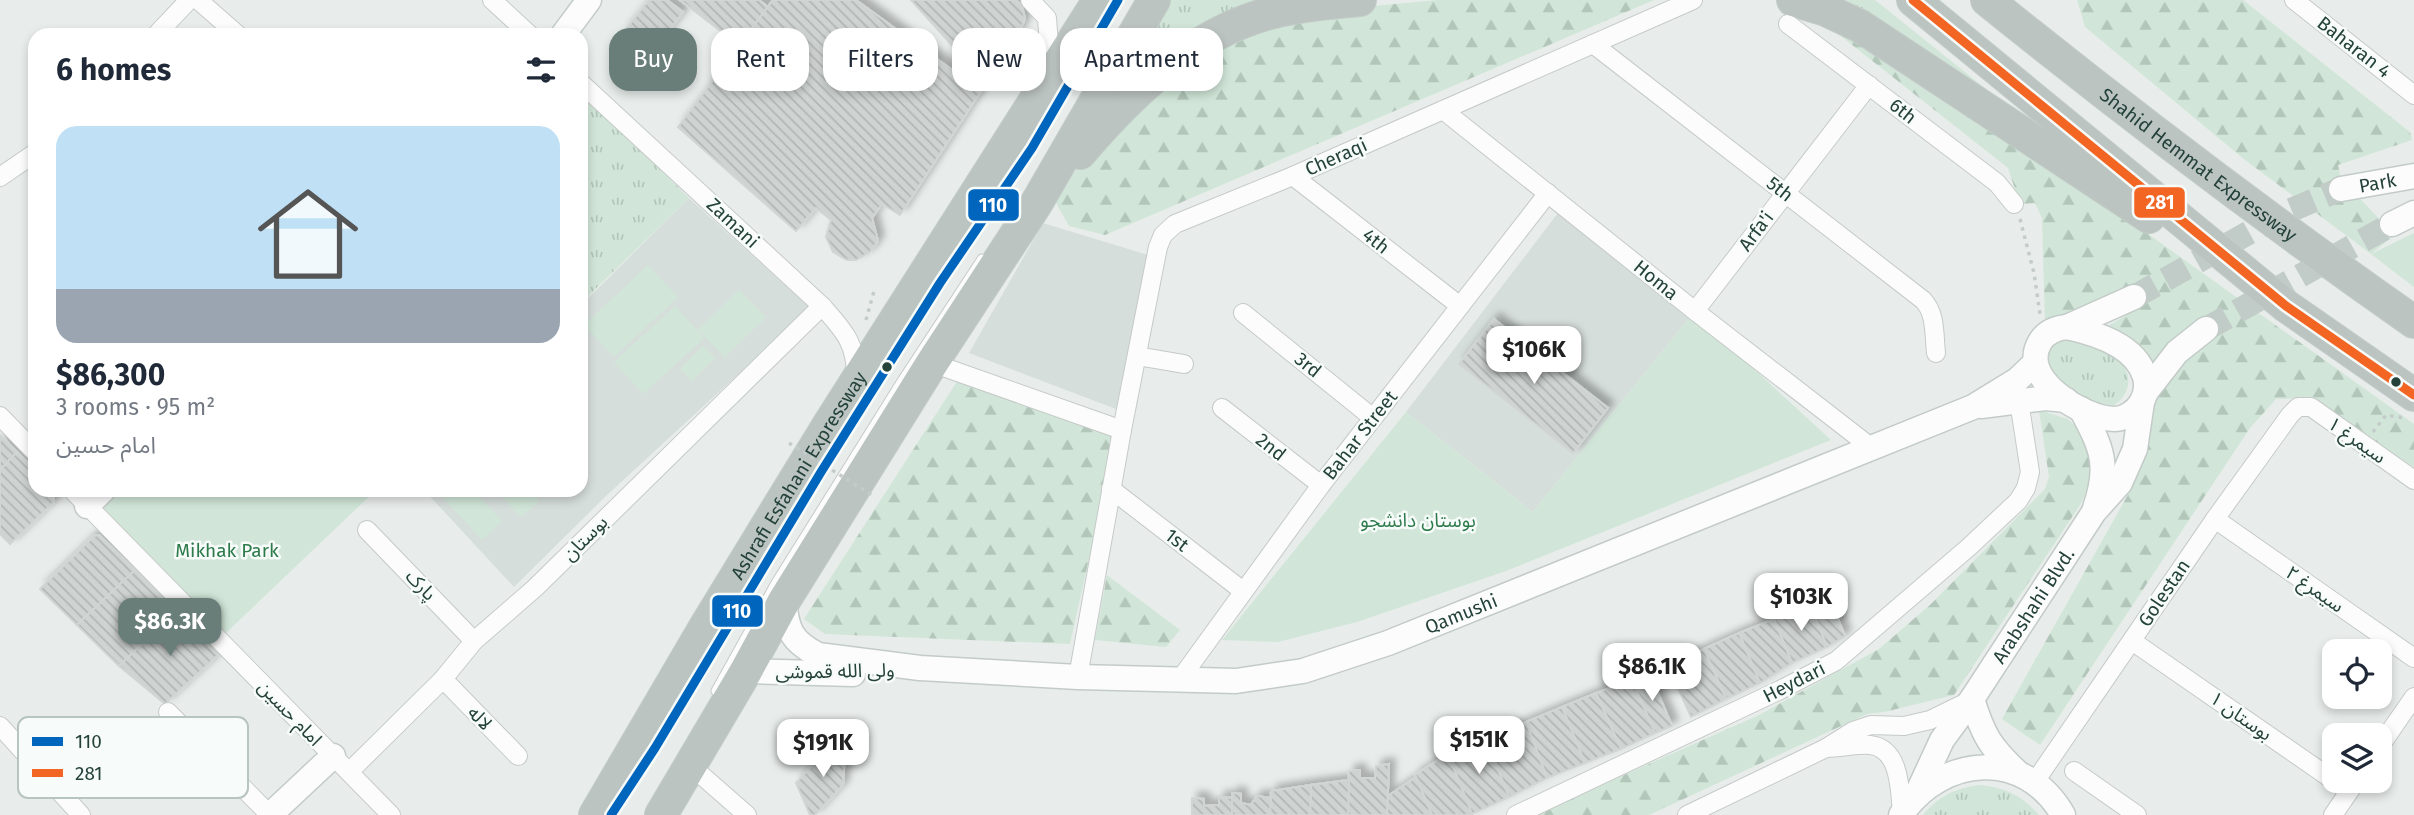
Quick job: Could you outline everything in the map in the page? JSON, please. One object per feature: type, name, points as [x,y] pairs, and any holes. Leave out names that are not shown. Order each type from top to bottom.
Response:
[{"type":"highway","name":"Ashrafi Esfahani Expressway","points":[[595,815],[705,627],[856,381],[1099,0]]},
{"type":"highway","points":[[661,815],[784,601],[932,363],[1036,205],[1154,0]]},
{"type":"highway","points":[[1036,205],[1119,110],[1175,60],[1225,31],[1272,13],[1298,7],[1360,0]]},
{"type":"highway","points":[[1913,0],[2286,306]]},
{"type":"highway","name":"Shahid Hemmat Expressway","points":[[1987,0],[2072,69],[2314,252],[2414,322]]},
{"type":"highway","points":[[2010,0],[2072,69]]},
{"type":"highway","points":[[1791,12],[1826,10],[1860,26],[2286,306],[2414,395]]},
{"type":"street","points":[[163,28],[189,0]]},
{"type":"street","points":[[198,0],[229,28]]},
{"type":"street","points":[[492,0],[522,28]]},
{"type":"street","points":[[568,28],[589,0]]},
{"type":"street","points":[[1030,0],[1047,19],[1052,77]]},
{"type":"street","name":"Cheraqi","points":[[1078,677],[1122,430],[1158,247],[1163,235],[1175,224],[1293,176],[1693,0]]},
{"type":"street","name":"Baharan 4","points":[[2294,0],[2414,95]]},
{"type":"street","name":"6th","points":[[1791,12],[1869,85],[1997,183],[2014,204]]},
{"type":"street","name":"5th","points":[[1592,44],[1929,306],[1936,353]]},
{"type":"street","name":"Arfa'i","points":[[1695,311],[1869,85]]},
{"type":"street","name":"Zamani","points":[[588,89],[822,306],[846,333],[856,355],[856,381]]},
{"type":"street","name":"Homa","points":[[1443,110],[1871,448]]},
{"type":"street","points":[[0,177],[28,158]]},
{"type":"street","name":"4th","points":[[1293,176],[1460,306]]},
{"type":"street","name":"Park","points":[[2341,189],[2414,176]]},
{"type":"street","name":"Bahar Street","points":[[1178,682],[1321,485],[1548,193]]},
{"type":"street","points":[[2134,297],[2067,327],[2050,331],[2038,345],[2035,363],[2040,377],[2073,404],[2107,418],[2118,419],[2135,409],[2177,352],[2206,329]]},
{"type":"street","name":"بوستان","points":[[341,764],[443,679],[474,641],[535,588],[822,306]]},
{"type":"street","name":"3rd","points":[[1243,313],[1373,418]]},
{"type":"street","points":[[2067,327],[2104,337],[2136,359],[2143,372],[2144,397]]},
{"type":"street","points":[[1138,356],[1184,364]]},
{"type":"street","points":[[932,363],[1122,430]]},
{"type":"street","name":"Qamushi","points":[[920,668],[1178,682],[1236,681],[1303,671],[1388,643],[1973,407],[2017,380],[2035,363]]},
{"type":"street","name":"Arabshahi Blvd.","points":[[2094,512],[2120,483],[2135,449],[2144,397]]},
{"type":"street","name":"Qamushi","points":[[1973,407],[2046,398],[2073,404]]},
{"type":"street","name":"Heydari","points":[[1516,815],[1836,661],[1969,547],[2018,501],[2026,488],[2030,472],[2019,401]]},
{"type":"street","name":"Arabshahi Blvd.","points":[[1917,794],[1942,740],[2075,545],[2094,512],[2104,484],[2103,464],[2098,440],[2073,404]]},
{"type":"street","name":"سیمرغ ۱","points":[[2298,407],[2311,407],[2414,480]]},
{"type":"street","name":"Golestan","points":[[2026,778],[2132,641],[2215,519],[2298,407]]},
{"type":"street","name":"2nd","points":[[1222,408],[1321,485]]},
{"type":"street","points":[[0,416],[28,445]]},
{"type":"street","name":"1st","points":[[1111,489],[1243,591]]},
{"type":"street","name":"امام حسین","points":[[89,497],[391,815]]},
{"type":"street","name":"سیمرغ ۲","points":[[2215,519],[2414,659]]},
{"type":"street","name":"پارک","points":[[367,530],[474,641]]},
{"type":"street","name":"ولی الله قموشی","points":[[784,601],[787,625],[793,637],[804,648],[818,655],[920,668]]},
{"type":"street","name":"بوستان ۱","points":[[2132,641],[2322,766]]},
{"type":"street","name":"ولی الله قموشی","points":[[746,671],[860,674],[920,668]]},
{"type":"street","name":"لاله","points":[[443,679],[518,757]]},
{"type":"street","points":[[2392,729],[2414,697]]},
{"type":"street","points":[[1687,815],[1826,748],[1853,731],[1871,725],[1904,726],[1930,720],[1972,699],[1986,740],[1999,755],[2056,802],[2063,815]]},
{"type":"street","points":[[168,712],[173,717]]},
{"type":"street","points":[[0,726],[18,746]]},
{"type":"street","points":[[1826,748],[1868,745],[1878,747],[1888,755],[1899,777],[1902,815]]},
{"type":"street","points":[[248,793],[270,815],[341,764]]},
{"type":"street","points":[[691,766],[747,815]]},
{"type":"street","points":[[1902,815],[1917,794],[1939,778],[1965,769],[1992,767],[2026,778]]},
{"type":"street","points":[[2074,771],[2137,815]]},
{"type":"street","points":[[2333,815],[2348,793]]},
{"type":"street","points":[[66,798],[81,815]]},
{"type":"lane","points":[[611,815],[655,748],[813,484],[940,283],[1032,148],[1118,0]]},
{"type":"lane","points":[[709,705],[776,583],[902,381],[985,255]]},
{"type":"path","points":[[2014,204],[2024,228],[2034,273],[2043,337]]},
{"type":"path","points":[[865,323],[874,291]]},
{"type":"path","points":[[2364,444],[2386,415],[2414,420]]},
{"type":"path","points":[[789,443],[876,496]]},
{"type":"shaded area","points":[[689,198],[810,308],[606,496],[514,587],[430,497],[588,497],[588,298]]},
{"type":"shaded area","points":[[1561,209],[1693,313],[1533,512],[1406,412]]},
{"type":"shaded area","points":[[1043,223],[1148,255],[1116,409],[969,353]]},
{"type":"green space","points":[[1165,0],[1292,0],[1223,45],[1223,28],[1149,28]]},
{"type":"green space","points":[[1438,0],[1654,0],[1105,235],[1069,226],[1052,196],[1149,91],[1223,91],[1223,43],[1317,11]]},
{"type":"green space","points":[[1824,0],[1875,0],[2070,156]]},
{"type":"green space","points":[[2077,0],[2243,0],[2410,132],[2412,140],[2338,165],[2341,179],[2395,235],[2371,254],[2245,160],[2085,27]]},
{"type":"green space","points":[[1818,18],[1848,32],[2060,171],[2414,424],[2414,467],[2304,398],[2276,399],[2250,428],[2040,745],[2002,719],[2134,484],[2153,395],[2152,368],[2106,327],[2154,299],[2145,283],[2133,284],[2085,314],[2045,323],[2042,218],[2035,203],[2020,204],[2008,168]]},
{"type":"green space","points":[[1113,91],[1153,91],[1089,133]]},
{"type":"green space","points":[[588,99],[689,198],[588,296]]},
{"type":"green space","points":[[2414,233],[2414,287],[2371,254]]},
{"type":"green space","points":[[648,265],[678,297],[614,357],[588,329],[588,321]]},
{"type":"green space","points":[[739,290],[766,317],[725,357],[698,330]]},
{"type":"green space","points":[[675,306],[704,338],[643,394],[614,362]]},
{"type":"green space","name":"بوستان دانشجو","points":[[1693,313],[1831,440],[1506,571],[1357,622],[1278,642],[1222,640],[1406,412],[1533,512]]},
{"type":"green space","points":[[2079,337],[2110,352],[2126,371],[2127,390],[2113,406],[2090,401],[2046,375],[2045,351],[2054,340]]},
{"type":"green space","points":[[703,346],[715,358],[692,381],[680,369]]},
{"type":"green space","points":[[958,380],[1116,437],[1070,644],[825,634],[804,619]]},
{"type":"green space","points":[[2039,410],[2068,419],[2091,441],[2094,475],[2080,505],[1954,695],[1867,714],[1649,815],[1534,815],[1759,715],[1879,649],[1931,604],[2045,489],[2049,477]]},
{"type":"green space","name":"Mikhak Park","points":[[109,497],[369,497],[225,634],[101,505]]},
{"type":"green space","points":[[442,497],[480,497],[502,521],[482,540]]},
{"type":"green space","points":[[502,497],[535,497],[539,501],[521,517]]},
{"type":"green space","points":[[1107,575],[1180,630],[1166,647],[1095,640]]},
{"type":"green space","points":[[1980,785],[2012,794],[2039,815],[1923,815],[1948,794]]},
{"type":"building","points":[[649,0],[667,0],[683,12],[671,28],[627,28]]},
{"type":"building","points":[[680,0],[759,0],[768,7],[752,28],[717,28]]},
{"type":"building","points":[[773,0],[856,0],[894,28],[823,28],[823,91],[938,91],[938,60],[952,70],[952,91],[981,91],[900,215],[882,204],[872,218],[878,241],[870,252],[856,260],[847,260],[833,252],[826,237],[831,220],[816,208],[796,231],[678,127],[711,83],[711,91],[809,91],[809,28],[752,28]]},
{"type":"building","points":[[911,0],[1016,0],[1022,6],[1025,19],[1021,28],[952,28],[952,46]]},
{"type":"building","points":[[1494,319],[1608,408],[1573,453],[1459,364]]},
{"type":"building","points":[[0,435],[17,452],[0,470]]},
{"type":"building","points":[[17,452],[28,463],[28,497],[54,497],[54,502],[10,544],[0,534],[0,470]]},
{"type":"building","points":[[99,535],[135,570],[77,625],[40,589],[94,536]]},
{"type":"building","points":[[135,570],[177,610],[119,666],[77,625]]},
{"type":"building","points":[[1828,595],[1845,636],[1827,647],[1810,604]]},
{"type":"building","points":[[1810,604],[1827,647],[1792,663],[1774,619]]},
{"type":"building","points":[[177,610],[219,654],[165,704],[119,666]]},
{"type":"building","points":[[1774,619],[1792,663],[1760,683],[1739,633]]},
{"type":"building","points":[[1739,633],[1760,683],[1726,699],[1704,649]]},
{"type":"building","points":[[1704,649],[1726,699],[1691,717],[1668,666]]},
{"type":"building","points":[[1649,672],[1672,726],[1655,733],[1632,680]]},
{"type":"building","points":[[1632,680],[1655,733],[1621,749],[1596,693]]},
{"type":"building","points":[[1596,693],[1621,749],[1585,763],[1562,707]]},
{"type":"building","points":[[1562,707],[1585,763],[1547,778],[1526,722]]},
{"type":"building","points":[[1526,722],[1547,778],[1509,797],[1486,740]]},
{"type":"building","points":[[1486,740],[1509,797],[1472,814],[1448,754]]},
{"type":"building","points":[[834,742],[845,754],[843,785],[815,815],[810,815],[796,783]]},
{"type":"building","points":[[1448,754],[1472,814],[1470,815],[1432,815],[1415,775]]},
{"type":"building","points":[[1389,764],[1387,815],[1348,815],[1349,771],[1360,770],[1360,778],[1375,778],[1376,766]]},
{"type":"building","points":[[1416,777],[1432,815],[1387,815],[1388,796]]},
{"type":"building","points":[[1349,780],[1348,815],[1310,815],[1311,785]]},
{"type":"building","points":[[1311,785],[1310,815],[1270,815],[1271,791]]},
{"type":"building","points":[[1232,793],[1241,794],[1241,803],[1251,805],[1257,796],[1271,798],[1270,815],[1232,815]]},
{"type":"building","points":[[1219,797],[1232,798],[1232,815],[1192,815],[1192,798],[1204,799],[1204,806],[1219,805]]},
{"type":"tunnel","points":[[2134,297],[2284,213],[2341,189]]},
{"type":"tunnel","points":[[2206,329],[2392,224]]},
{"type":"transit line","name":"110","points":[[611,815],[655,748],[821,472],[940,283],[1032,148],[1118,0]]},
{"type":"transit line","name":"281","points":[[1913,0],[2286,306],[2414,395]]}]
